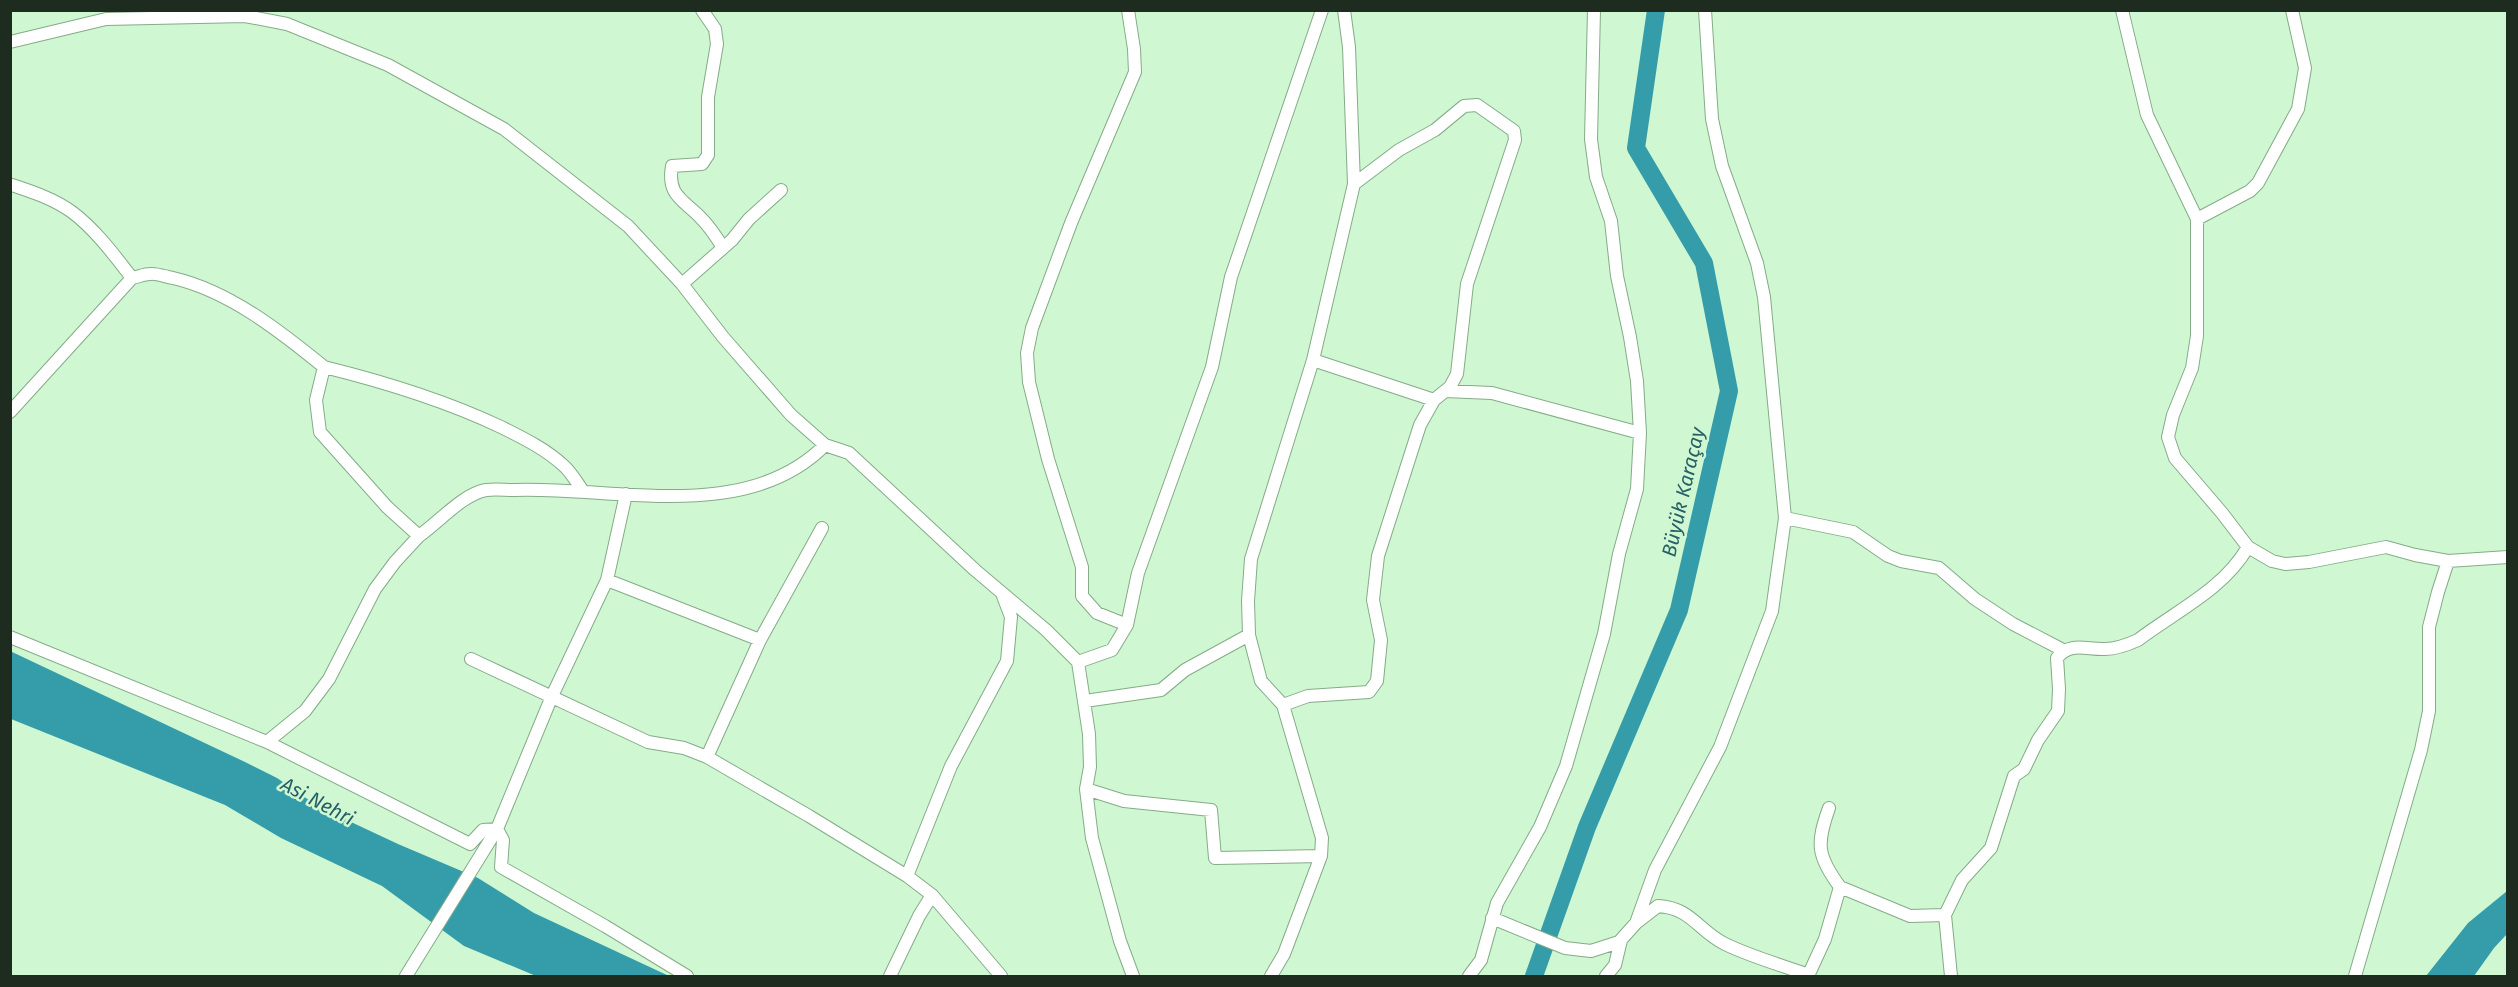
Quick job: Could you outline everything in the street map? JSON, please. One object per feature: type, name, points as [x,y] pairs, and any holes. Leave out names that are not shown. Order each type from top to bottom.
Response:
[{"type":"street","points":[[702,10],[715,29],[717,44],[708,97],[708,155],[702,164],[672,166],[670,180],[678,199],[713,231],[723,248]]},
{"type":"street","points":[[1127,625],[1097,613],[1082,596],[1082,567],[1048,459],[1029,382],[1027,353],[1032,328],[1071,223],[1135,72],[1128,10]]},
{"type":"street","points":[[1078,662],[1112,650],[1127,625],[1138,573],[1212,367],[1231,277],[1322,10]]},
{"type":"street","points":[[1271,976],[1284,954],[1322,856],[1322,838],[1283,705],[1261,681],[1249,635],[1248,600],[1251,559],[1313,360],[1353,184],[1349,47],[1344,10]]},
{"type":"street","points":[[1469,976],[1481,960],[1497,903],[1540,826],[1566,766],[1604,634],[1619,554],[1632,511],[1640,463],[1635,370],[1617,276],[1611,221],[1596,177],[1591,139],[1594,10]]},
{"type":"street","points":[[1636,922],[1655,870],[1720,747],[1772,611],[1785,518],[1764,297],[1757,263],[1720,157],[1713,119],[1705,10]]},
{"type":"street","points":[[2121,10],[2147,115],[2197,219],[2197,336],[2192,368],[2173,415],[2168,437],[2175,458],[2248,547],[2272,561],[2285,564],[2309,562],[2386,547],[2448,561],[2508,557]]},
{"type":"street","points":[[2197,219],[2250,191],[2258,183],[2298,109],[2305,68],[2292,10]]},
{"type":"street","points":[[10,42],[106,20],[245,16],[287,24],[388,65],[504,129],[628,226],[682,284],[723,337],[791,415],[825,446],[849,453],[1003,594],[1046,630],[1078,662],[1085,701],[1090,767],[1086,789],[1092,838],[1120,942],[1133,976]]},
{"type":"street","points":[[1283,705],[1308,696],[1369,693],[1377,681],[1381,640],[1373,600],[1378,556],[1420,424],[1434,400],[1445,391],[1457,374],[1467,285],[1515,140],[1514,131],[1477,105],[1464,106],[1435,130],[1399,150],[1353,184]]},
{"type":"street","points":[[12,185],[55,201],[73,213],[98,237],[132,278]]},
{"type":"street","points":[[682,284],[723,248],[764,204],[782,190]]},
{"type":"street","points":[[10,412],[132,278],[151,273],[201,286],[256,316],[298,345],[324,367],[394,385],[448,403],[501,427],[548,453],[566,467],[583,491]]},
{"type":"street","points":[[1313,360],[1434,400]]},
{"type":"street","points":[[324,367],[316,400],[320,432],[387,507],[419,536]]},
{"type":"street","points":[[1445,391],[1492,393],[1640,433]]},
{"type":"street","points":[[267,742],[305,711],[329,679],[375,589],[419,536],[437,524],[461,502],[487,490],[545,489],[690,495],[743,491],[784,475],[812,459],[825,446]]},
{"type":"street","points":[[406,976],[497,829],[552,696],[607,580],[626,494]]},
{"type":"street","points":[[1785,518],[1853,532],[1888,556],[1900,561],[1939,568],[1975,599],[2013,624],[2062,650],[2080,646],[2104,650],[2138,640],[2222,581],[2248,547]]},
{"type":"street","points":[[707,757],[760,640],[822,528]]},
{"type":"street","points":[[2355,976],[2421,750],[2429,711],[2429,627],[2448,561]]},
{"type":"street","points":[[607,580],[760,640]]},
{"type":"street","points":[[907,876],[951,766],[1007,661],[1011,617],[1003,594]]},
{"type":"street","points":[[1085,701],[1161,690],[1185,670],[1249,635]]},
{"type":"street","points":[[10,637],[267,742],[470,844],[483,830],[497,829]]},
{"type":"street","points":[[1951,976],[1945,915],[1962,880],[1991,848],[2014,776],[2024,769],[2038,740],[2058,711],[2060,690],[2057,658],[2062,650]]},
{"type":"street","points":[[471,659],[648,742],[684,748],[707,757],[907,876],[932,895],[1001,976]]},
{"type":"street","points":[[1086,789],[1124,801],[1211,810],[1215,858],[1322,856]]},
{"type":"street","points":[[1829,808],[1821,831],[1819,848],[1827,868],[1840,887],[1910,916],[1945,915]]},
{"type":"street","points":[[497,829],[503,840],[501,867],[687,976]]},
{"type":"street","points":[[1606,976],[1615,965],[1621,940],[1636,922],[1658,906],[1671,906],[1689,915],[1709,935],[1726,945],[1809,976],[1825,939],[1840,887]]},
{"type":"street","points":[[890,976],[919,916],[932,895]]},
{"type":"street","points":[[1492,918],[1565,948],[1591,951],[1621,940]]},
{"type":"water","points":[[10,651],[245,762],[277,778],[319,807],[478,878],[534,913],[669,976],[536,976],[464,946],[382,886],[281,838],[225,805],[11,719]]},
{"type":"water","points":[[2507,891],[2507,934],[2474,976],[2426,976],[2468,923]]},
{"type":"waterway","name":"Büyük Karaçay","points":[[1534,976],[1587,827],[1679,610],[1729,391],[1704,263],[1636,148],[1656,10]]},
{"type":"water label","name":"Asi Nehri","points":[[318,801]]}]
